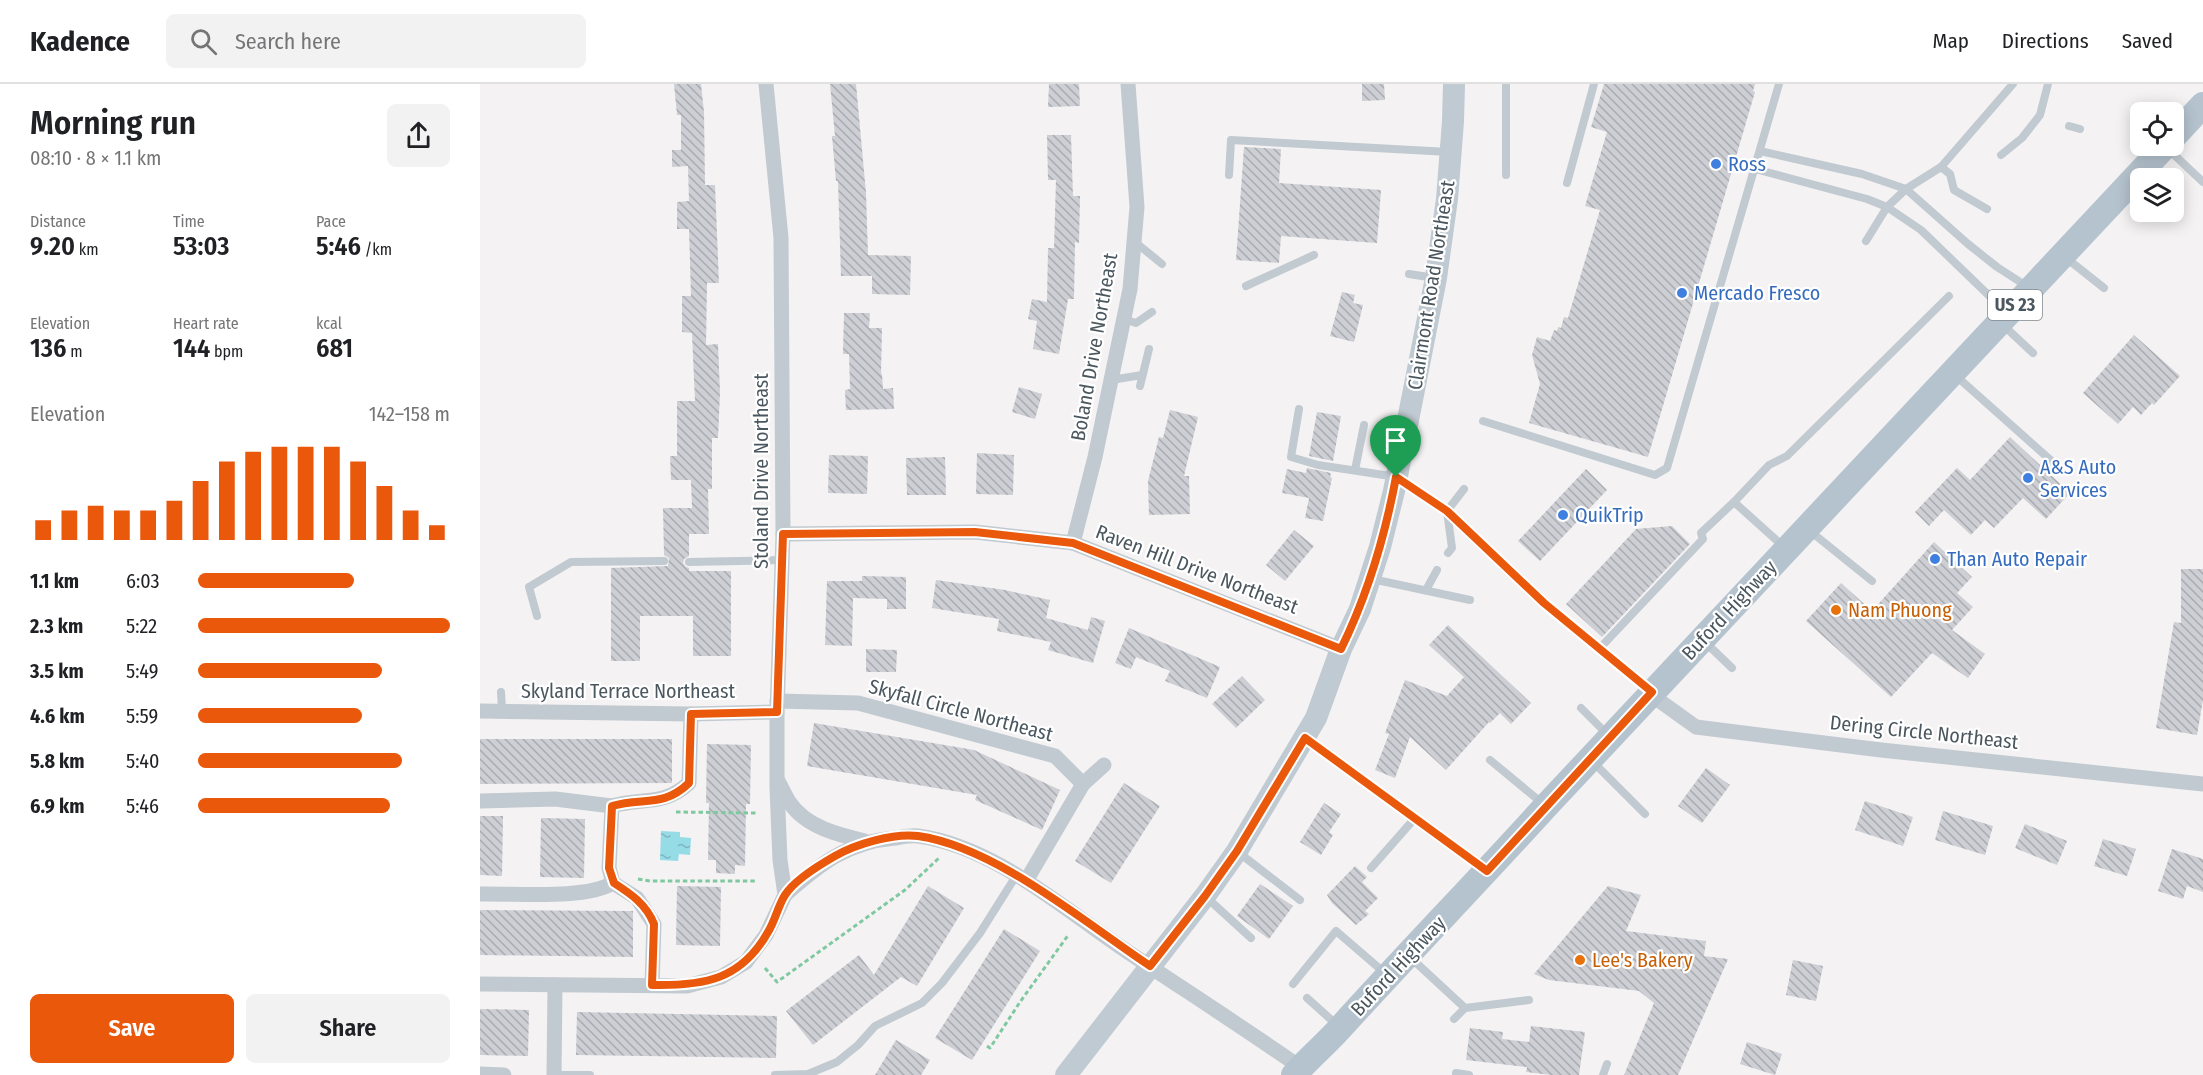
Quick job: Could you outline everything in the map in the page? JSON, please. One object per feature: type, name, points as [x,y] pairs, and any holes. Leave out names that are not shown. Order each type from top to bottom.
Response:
[{"type":"main road","name":"Clairmont Road Northeast","points":[[1066,1075],[1205,896],[1237,851],[1316,718],[1341,649],[1360,609],[1396,477],[1436,278],[1451,152],[1454,84]]},
{"type":"main road","points":[[2184,125],[2203,105]]},
{"type":"main road","name":"Buford Highway","points":[[1297,1071],[1340,1028],[1406,954],[1487,871],[1589,759],[2156,156]]},
{"type":"street","name":"Stoland Drive Northeast","points":[[765,84],[781,238],[783,534],[777,779],[780,860],[785,895]]},
{"type":"street","name":"Boland Drive Northeast","points":[[1073,543],[1095,457],[1130,289],[1137,207],[1128,84]]},
{"type":"street","name":"Raven Hill Drive Northeast","points":[[783,534],[975,532],[1073,543],[1341,649]]},
{"type":"street","name":"Dering Circle Northeast","points":[[1651,693],[1696,727],[1881,750],[2203,784]]},
{"type":"street","name":"Skyfall Circle Northeast","points":[[777,706],[858,703],[1055,756],[1083,784]]},
{"type":"street","name":"Skyland Terrace Northeast","points":[[480,711],[691,714],[777,706]]},
{"type":"street","points":[[480,801],[555,799],[612,806],[627,802],[668,798],[689,783],[691,714]]},
{"type":"street","points":[[1021,878],[1083,784],[1104,765]]},
{"type":"street","points":[[777,779],[791,805],[815,825],[839,835],[869,842]]},
{"type":"street","points":[[612,806],[609,868],[614,883],[637,898],[651,916],[654,924],[652,985]]},
{"type":"street","points":[[480,984],[687,986],[721,977],[746,962],[766,935],[785,895],[817,866],[853,846],[916,836],[964,849],[1021,878],[1150,966],[1297,1071]]},
{"type":"street","points":[[480,894],[572,894],[597,891],[614,883]]},
{"type":"street","points":[[553,1075],[555,985]]},
{"type":"street","points":[[480,1074],[504,1075]]},
{"type":"lane","points":[[1506,84],[1506,175]]},
{"type":"lane","points":[[1567,183],[1594,84]]},
{"type":"lane","points":[[1483,421],[1655,476],[1667,468],[1779,84]]},
{"type":"lane","points":[[1866,241],[1887,207],[1906,189],[1941,168],[2013,84]]},
{"type":"lane","points":[[2001,155],[2022,138],[2040,115],[2048,84]]},
{"type":"lane","points":[[2069,126],[2080,129]]},
{"type":"lane","points":[[1229,175],[1232,140],[1451,152]]},
{"type":"lane","points":[[1760,151],[1862,174],[1906,189],[1997,267],[2031,288]]},
{"type":"lane","points":[[2176,156],[2203,182]]},
{"type":"lane","points":[[1941,168],[1950,174],[1954,190],[1988,209]]},
{"type":"lane","points":[[1755,169],[1867,199],[1887,207],[1921,230],[2003,317],[2033,353]]},
{"type":"lane","points":[[1134,241],[1162,264]]},
{"type":"lane","points":[[1246,286],[1314,255]]},
{"type":"lane","points":[[2062,255],[2104,288]]},
{"type":"lane","points":[[1408,274],[1436,278]]},
{"type":"lane","points":[[1599,649],[1702,539],[1701,533],[1769,465],[1787,456],[1949,296]]},
{"type":"lane","points":[[1124,319],[1136,323],[1152,312]]},
{"type":"lane","points":[[1140,386],[1149,349]]},
{"type":"lane","points":[[1952,372],[2055,464]]},
{"type":"lane","points":[[1111,380],[1142,375]]},
{"type":"lane","points":[[1299,409],[1291,458],[1318,465],[1396,477],[1447,511],[1544,603],[1651,693]]},
{"type":"lane","points":[[1355,470],[1364,425]]},
{"type":"lane","points":[[1448,553],[1452,548],[1447,511],[1464,489]]},
{"type":"lane","points":[[1734,502],[1786,549]]},
{"type":"lane","points":[[1806,528],[1872,581]]},
{"type":"lane","points":[[689,562],[782,560]]},
{"type":"lane","points":[[537,616],[529,587],[571,562],[664,561]]},
{"type":"lane","points":[[1426,590],[1437,570]]},
{"type":"lane","points":[[1370,579],[1470,600]]},
{"type":"lane","points":[[1702,639],[1732,668]]},
{"type":"lane","points":[[501,692],[502,711]]},
{"type":"lane","points":[[1581,708],[1610,738]]},
{"type":"lane","points":[[1305,738],[1487,871]]},
{"type":"lane","points":[[1589,759],[1645,814]]},
{"type":"lane","points":[[1490,760],[1546,806]]},
{"type":"lane","points":[[1371,868],[1415,818]]},
{"type":"lane","points":[[1237,851],[1300,900]]},
{"type":"lane","points":[[774,1075],[808,1074],[837,1062],[858,1045],[875,1026],[922,1003],[942,983],[1021,878]]},
{"type":"lane","points":[[1205,896],[1251,938]]},
{"type":"lane","points":[[1293,984],[1336,931],[1387,975]]},
{"type":"lane","points":[[1406,954],[1465,1008]]},
{"type":"lane","points":[[1307,998],[1340,1028]]},
{"type":"lane","points":[[1454,1019],[1465,1008],[1529,999]]},
{"type":"lane","points":[[1603,1075],[1607,1064]]},
{"type":"lane","points":[[1456,1075],[1456,1073],[1469,1075]]},
{"type":"lane","points":[[553,1075],[590,1075]]},
{"type":"path","points":[[669,812],[758,813]]},
{"type":"path","points":[[765,968],[777,982],[905,890],[940,857]]},
{"type":"path","points":[[633,878],[755,881]]},
{"type":"path","points":[[987,1046],[990,1048],[1069,934]]},
{"type":"water","points":[[661,831],[680,832],[680,837],[691,838],[690,855],[679,854],[678,861],[660,860]]},
{"type":"building","points":[[674,84],[701,84],[704,112],[705,185],[715,185],[719,283],[707,283],[706,345],[718,344],[720,392],[718,438],[712,438],[712,489],[708,489],[709,534],[689,534],[689,556],[684,559],[683,563],[689,571],[731,571],[731,656],[693,656],[693,616],[640,616],[640,661],[611,661],[611,568],[668,566],[669,558],[664,555],[663,508],[692,508],[691,480],[671,480],[670,456],[677,456],[677,401],[695,401],[692,333],[682,332],[682,296],[691,296],[689,229],[677,229],[677,202],[689,201],[688,166],[672,167],[672,150],[681,150],[681,115],[677,115]]},
{"type":"building","points":[[830,84],[856,84],[866,193],[868,255],[911,256],[910,295],[872,294],[872,276],[841,276],[838,181],[836,181],[832,136],[835,136]]},
{"type":"building","points":[[1049,84],[1079,84],[1080,106],[1048,107]]},
{"type":"building","points":[[1362,84],[1384,84],[1385,100],[1362,101]]},
{"type":"building","points":[[1604,84],[1755,84],[1753,91],[1755,92],[1648,457],[1529,423],[1540,384],[1532,355],[1537,337],[1550,341],[1554,330],[1561,328],[1564,317],[1568,318],[1600,210],[1585,206],[1607,132],[1591,127]]},
{"type":"building","points":[[1047,135],[1071,135],[1073,196],[1080,196],[1079,243],[1075,242],[1074,299],[1068,299],[1059,354],[1033,349],[1037,321],[1028,319],[1032,299],[1047,302],[1048,248],[1054,248],[1056,180],[1048,180]]},
{"type":"building","points":[[1244,147],[1281,149],[1279,183],[1381,190],[1377,243],[1281,236],[1279,263],[1236,260]]},
{"type":"building","points":[[1342,292],[1355,295],[1353,303],[1363,305],[1354,342],[1330,336]]},
{"type":"building","points":[[844,313],[870,313],[869,328],[882,328],[883,389],[893,388],[894,409],[846,410],[845,390],[850,389],[849,354],[843,354]]},
{"type":"building","points":[[2134,335],[2180,376],[2154,405],[2152,403],[2141,415],[2133,407],[2118,424],[2083,393]]},
{"type":"building","points":[[1019,387],[1042,394],[1035,419],[1012,412]]},
{"type":"building","points":[[1170,410],[1198,417],[1184,476],[1189,476],[1190,514],[1149,515],[1148,481],[1159,437],[1163,438]]},
{"type":"building","points":[[1317,412],[1341,416],[1333,461],[1309,456]]},
{"type":"building","points":[[2010,437],[2070,493],[2046,519],[2023,498],[1994,528],[1985,520],[1971,535],[1944,510],[1929,526],[1915,512],[1957,468],[1970,480]]},
{"type":"building","points":[[977,453],[1014,455],[1013,495],[976,494]]},
{"type":"building","points":[[829,455],[868,456],[867,494],[828,493]]},
{"type":"building","points":[[945,457],[946,495],[907,495],[906,458]]},
{"type":"building","points":[[1307,468],[1331,473],[1332,478],[1323,521],[1305,518],[1309,498],[1282,493],[1287,469],[1306,473]]},
{"type":"building","name":"QuikTrip","points":[[1586,469],[1607,490],[1540,561],[1518,541]]},
{"type":"building","points":[[1672,526],[1690,544],[1602,637],[1566,604],[1636,529]]},
{"type":"building","points":[[1294,530],[1314,546],[1285,581],[1266,565]]},
{"type":"building","points":[[1934,542],[1972,577],[1957,593],[1973,607],[1952,630],[1985,654],[1968,678],[1932,653],[1891,697],[1806,621],[1841,583],[1872,611]]},
{"type":"building","points":[[2181,569],[2203,569],[2203,700],[2197,735],[2156,728],[2174,622],[2181,623]]},
{"type":"building","points":[[862,576],[906,577],[906,609],[887,609],[887,599],[853,598],[852,646],[825,645],[827,581],[862,581]]},
{"type":"building","points":[[936,580],[1005,590],[1050,600],[1046,618],[1088,630],[1091,617],[1105,621],[1093,663],[1048,650],[1051,642],[997,631],[999,619],[932,608]]},
{"type":"building","points":[[1448,625],[1531,703],[1511,724],[1500,713],[1446,770],[1410,737],[1395,778],[1375,770],[1389,734],[1385,733],[1405,680],[1447,696],[1464,677],[1429,645]]},
{"type":"building","points":[[1129,628],[1220,667],[1207,698],[1165,681],[1170,671],[1136,657],[1131,669],[1115,663]]},
{"type":"building","points":[[866,649],[897,650],[896,672],[866,672]]},
{"type":"building","points":[[1242,676],[1265,700],[1236,728],[1212,704]]},
{"type":"building","points":[[814,723],[974,750],[1060,790],[1042,830],[975,800],[977,795],[807,766]]},
{"type":"building","points":[[480,739],[672,739],[672,783],[480,784]]},
{"type":"building","points":[[707,744],[751,745],[750,804],[746,804],[745,866],[735,865],[735,874],[716,873],[716,860],[708,860]]},
{"type":"building","points":[[1706,768],[1730,785],[1702,823],[1678,806]]},
{"type":"building","points":[[1124,783],[1160,806],[1111,883],[1075,861]]},
{"type":"building","points":[[1865,801],[1913,817],[1903,846],[1855,830]]},
{"type":"building","points":[[1324,803],[1341,814],[1329,832],[1333,835],[1321,855],[1300,842]]},
{"type":"building","points":[[1943,811],[1993,826],[1985,855],[1935,840]]},
{"type":"building","points":[[480,816],[503,816],[502,876],[480,875]]},
{"type":"building","points":[[541,818],[585,819],[584,878],[540,877]]},
{"type":"building","points":[[2025,824],[2067,841],[2057,865],[2015,848]]},
{"type":"building","points":[[2103,839],[2136,849],[2127,876],[2094,866]]},
{"type":"building","points":[[2172,849],[2203,859],[2203,892],[2187,886],[2183,899],[2158,891]]},
{"type":"building","points":[[1355,866],[1367,877],[1362,882],[1378,898],[1365,911],[1369,914],[1356,925],[1332,903],[1327,895]]},
{"type":"building","points":[[1260,884],[1293,906],[1269,939],[1237,916]]},
{"type":"building","points":[[677,886],[721,887],[720,946],[676,945]]},
{"type":"building","points":[[928,886],[964,908],[917,986],[901,977],[813,1045],[786,1011],[859,955],[874,975]]},
{"type":"building","points":[[1608,886],[1641,895],[1626,931],[1706,941],[1704,956],[1728,959],[1678,1075],[1624,1075],[1654,1003],[1639,991],[1549,980],[1534,974]]},
{"type":"building","points":[[480,910],[633,911],[633,957],[480,955]]},
{"type":"building","points":[[1004,929],[1040,951],[972,1060],[935,1038]]},
{"type":"building","points":[[1793,960],[1823,966],[1816,1001],[1786,995]]},
{"type":"building","points":[[480,1009],[529,1010],[528,1056],[480,1055]]},
{"type":"building","points":[[577,1012],[777,1016],[776,1058],[576,1055]]},
{"type":"building","points":[[1531,1026],[1585,1032],[1579,1075],[1526,1072],[1527,1067],[1466,1060],[1470,1028],[1503,1032],[1502,1039],[1529,1042]]},
{"type":"building","points":[[896,1040],[930,1060],[921,1075],[875,1075]]},
{"type":"building","points":[[1747,1042],[1782,1054],[1775,1075],[1740,1064]]},
{"type":"place","name":"Ross","points":[[1716,164]]},
{"type":"place","name":"Mercado Fresco","points":[[1682,293]]},
{"type":"place","name":"A&S Auto Services","points":[[2028,478]]},
{"type":"place","name":"QuikTrip","points":[[1563,515]]},
{"type":"place","name":"Than Auto Repair","points":[[1935,559]]},
{"type":"place","name":"Nam Phuong","points":[[1836,610]]},
{"type":"place","name":"Lee's Bakery","points":[[1580,960]]},
{"type":"route","points":[[1396,477],[1447,511],[1544,603],[1652,692],[1487,871],[1305,738],[1237,851],[1150,966],[1054,899],[1016,876],[964,849],[916,836],[853,846],[817,866],[785,895],[776,919],[746,962],[721,977],[687,986],[652,985],[654,924],[651,916],[637,898],[614,883],[609,868],[612,806],[627,802],[657,801],[668,798],[689,783],[691,714],[777,712],[783,534],[975,532],[1073,543],[1341,649],[1360,609],[1380,547],[1396,477]]}]
